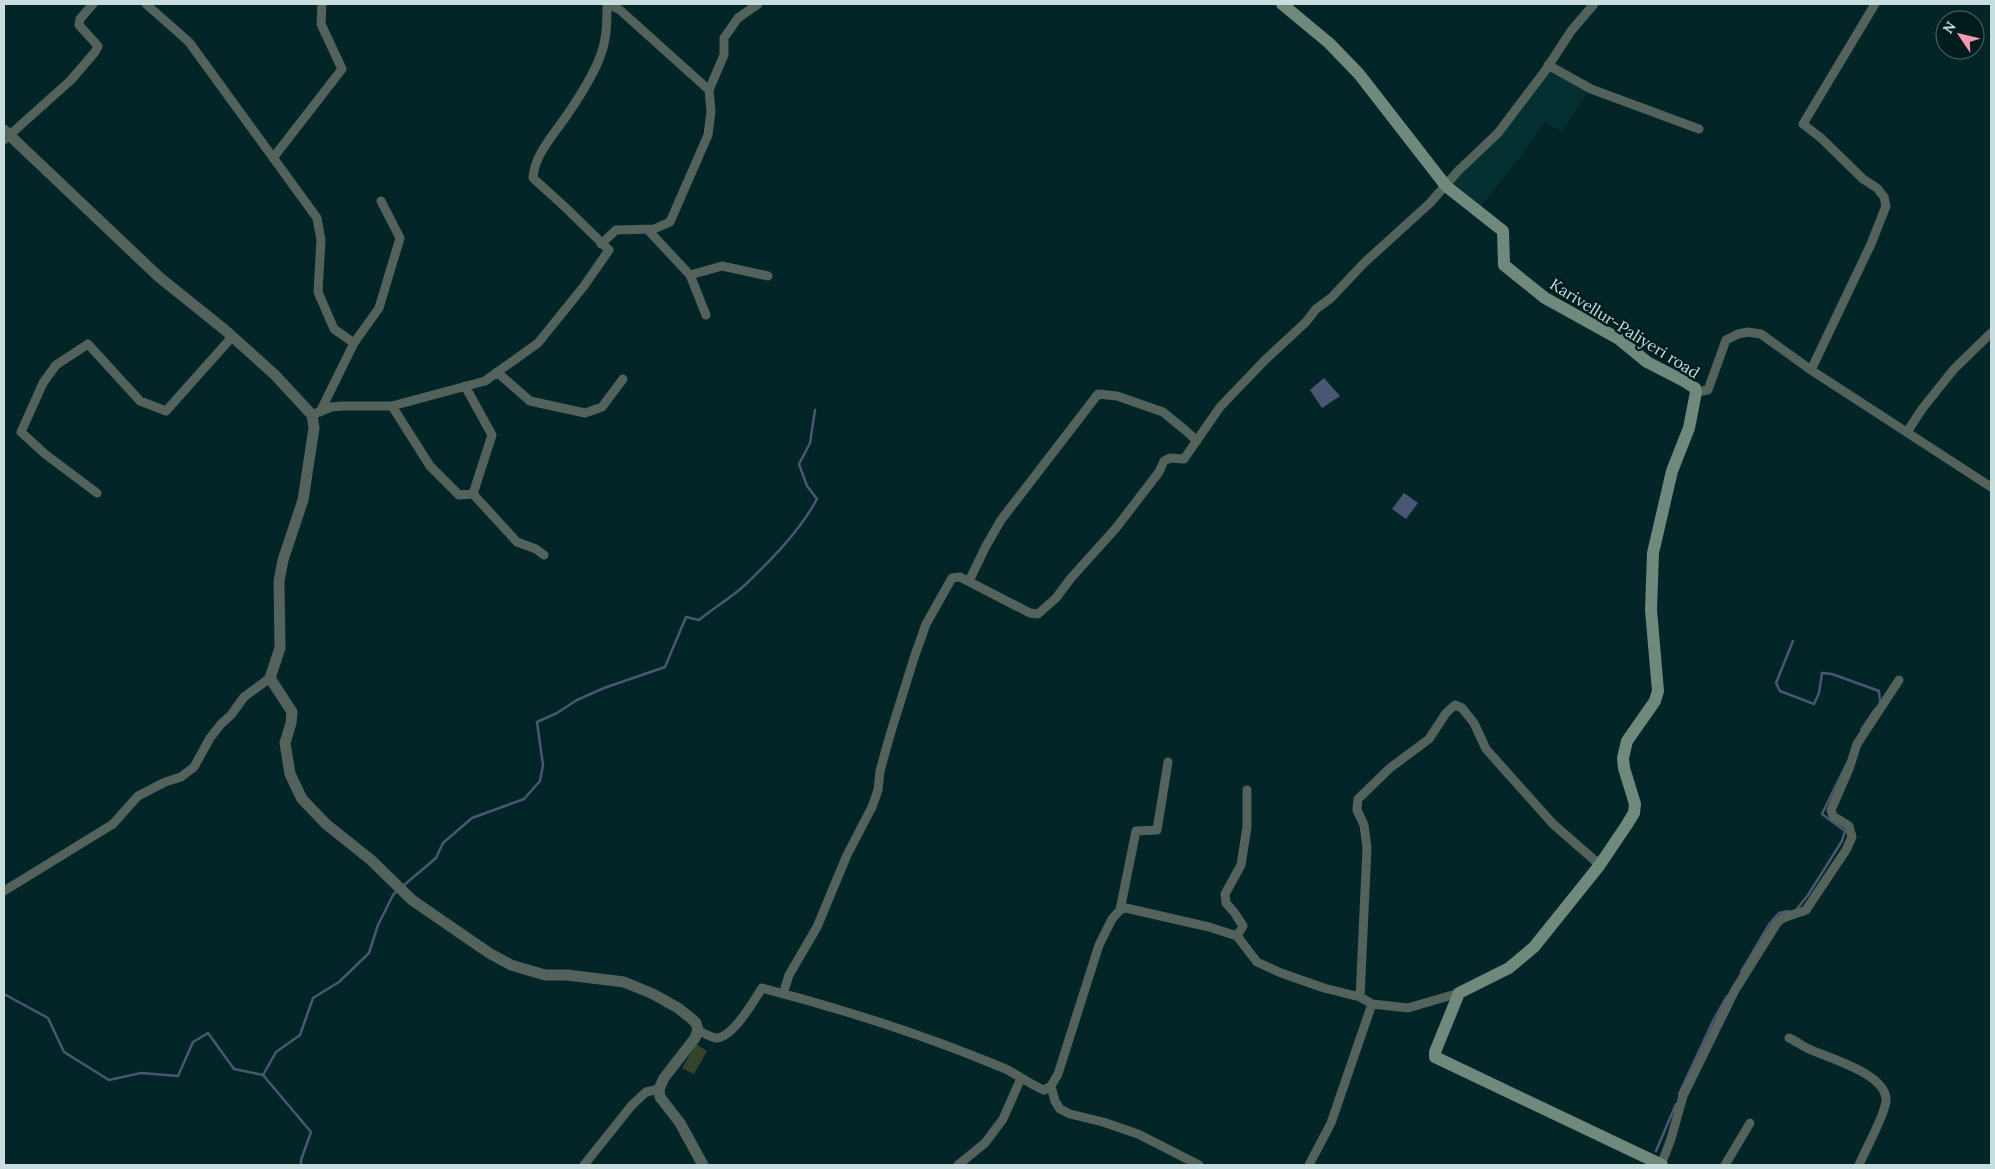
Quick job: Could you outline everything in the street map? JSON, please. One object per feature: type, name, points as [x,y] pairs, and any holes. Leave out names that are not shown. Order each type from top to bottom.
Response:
[{"type":"main road","name":"Karivellur-Paliyeri road","points":[[1282,4],[1329,43],[1359,74],[1446,186],[1503,231],[1504,265],[1545,298],[1618,339],[1646,362],[1682,380],[1695,388],[1696,392],[1689,428],[1672,471],[1653,552],[1651,610],[1658,691],[1655,701],[1627,741],[1624,768],[1635,798],[1634,813],[1600,864],[1534,947],[1509,968],[1460,993]]},
{"type":"main road","points":[[1460,993],[1435,1052],[1435,1057],[1662,1165]]},
{"type":"street","points":[[93,4],[80,19],[79,25],[98,46],[95,52],[71,80],[6,135],[159,277],[232,336],[316,413]]},
{"type":"street","points":[[146,4],[189,42],[317,218],[321,240],[318,292],[334,329],[354,343]]},
{"type":"street","points":[[273,158],[342,69],[322,24],[322,4]]},
{"type":"street","points":[[316,413],[331,407],[392,406],[485,380],[538,343],[584,286],[609,250],[533,178],[533,169],[548,142],[568,113],[601,54],[608,4],[620,10],[708,90]]},
{"type":"street","points":[[601,244],[616,230],[648,230],[670,222],[708,135],[711,111],[708,90],[724,55],[724,38],[738,18],[758,4]]},
{"type":"street","points":[[783,994],[789,976],[816,927],[847,855],[872,807],[878,790],[880,771],[890,734],[926,624],[952,578],[960,577],[1019,608],[1038,614],[1056,598],[1070,578],[1116,528],[1159,472],[1164,461],[1170,458],[1184,459],[1220,407],[1265,360],[1296,332],[1316,309],[1331,298],[1364,263],[1407,226],[1503,127],[1571,31],[1594,4]]},
{"type":"street","points":[[1811,370],[1871,244],[1886,206],[1884,197],[1877,188],[1863,179],[1821,138],[1803,124],[1875,4]]},
{"type":"street","points":[[1548,66],[1591,89],[1699,129]]},
{"type":"street","points":[[4,891],[113,824],[138,796],[165,782],[181,777],[194,766],[210,738],[221,724],[232,715],[244,697],[270,678],[280,648],[279,581],[283,560],[303,500],[316,413],[354,343],[379,308],[400,238],[381,201]]},
{"type":"street","points":[[648,230],[690,275],[706,316]]},
{"type":"street","points":[[690,275],[722,266],[768,276]]},
{"type":"street","points":[[1696,392],[1708,390],[1726,340],[1738,334],[1748,332],[1761,334],[1811,370],[1991,487]]},
{"type":"street","points":[[1907,432],[1922,409],[1954,369],[1991,333]]},
{"type":"street","points":[[97,493],[45,454],[21,432],[43,383],[56,365],[88,344],[140,401],[166,411],[232,336]]},
{"type":"street","points":[[497,372],[530,401],[585,412],[602,408],[623,379]]},
{"type":"street","points":[[465,386],[492,435],[472,494]]},
{"type":"street","points":[[969,581],[1001,520],[1098,394],[1117,396],[1163,412],[1197,442]]},
{"type":"street","points":[[392,406],[430,466],[459,495],[472,494]]},
{"type":"street","points":[[472,494],[517,542],[536,549],[544,555]]},
{"type":"street","points":[[270,678],[292,712],[285,744],[290,774],[302,799],[326,824],[371,860],[405,893],[461,934],[511,965],[545,975],[567,975],[624,982],[653,994],[692,1018],[698,1030],[695,1038],[664,1078],[659,1090],[660,1097],[684,1129],[703,1165]]},
{"type":"street","points":[[1662,1165],[1682,1096],[1735,990],[1777,923],[1782,917],[1806,910],[1846,850],[1852,837],[1849,826],[1833,816],[1831,810],[1849,770],[1857,744],[1899,680]]},
{"type":"street","points":[[1360,997],[1367,848],[1364,825],[1357,810],[1358,799],[1390,768],[1429,739],[1446,713],[1455,705],[1462,708],[1474,723],[1486,749],[1554,824],[1600,864]]},
{"type":"street","points":[[698,1030],[716,1038],[723,1036],[732,1030],[762,988],[885,1024],[1003,1067],[1044,1090],[1051,1086],[1058,1074],[1099,945],[1112,920],[1120,910],[1136,831],[1157,830],[1168,762]]},
{"type":"street","points":[[1237,936],[1242,931],[1243,926],[1225,900],[1225,894],[1241,865],[1247,827],[1247,790]]},
{"type":"street","points":[[1120,910],[1126,908],[1138,910],[1209,927],[1237,936],[1257,962],[1281,973],[1324,988],[1360,997],[1372,1004],[1408,1008],[1460,993]]},
{"type":"street","points":[[1310,1165],[1331,1123],[1372,1004]]},
{"type":"street","points":[[1789,1038],[1809,1049],[1853,1067],[1879,1085],[1885,1094],[1885,1106],[1859,1165]]},
{"type":"street","points":[[958,1165],[985,1143],[1002,1119],[1021,1078]]},
{"type":"street","points":[[1051,1086],[1060,1109],[1070,1114],[1103,1122],[1138,1134],[1199,1165]]},
{"type":"street","points":[[584,1165],[632,1105],[646,1092],[659,1090]]},
{"type":"street","points":[[1725,1165],[1750,1122]]},
{"type":"shaded area","points":[[1549,69],[1589,90],[1562,131],[1545,122],[1480,207],[1451,185]]},
{"type":"shaded area","points":[[1324,378],[1340,396],[1322,408],[1310,390]]},
{"type":"shaded area","points":[[1404,493],[1418,503],[1406,519],[1392,509]]},
{"type":"green space","points":[[696,1044],[707,1051],[694,1074],[682,1068]]},
{"type":"waterway","points":[[403,886],[436,858],[443,843],[472,818],[524,799],[540,781],[543,765],[537,722],[557,713],[577,700],[604,688],[665,667],[686,617],[699,620],[745,585],[784,545],[802,523],[817,499],[807,486],[799,464],[810,443],[815,410]]},
{"type":"waterway","points":[[1793,641],[1776,683],[1780,691],[1814,704],[1819,693],[1822,673],[1832,674],[1879,691],[1880,701]]},
{"type":"waterway","points":[[1861,730],[1876,708]]},
{"type":"waterway","points":[[1796,910],[1808,895],[1842,841],[1845,831],[1822,814],[1847,763]]},
{"type":"waterway","points":[[263,1075],[276,1052],[300,1035],[313,998],[339,982],[369,953],[378,925],[393,895],[397,891]]},
{"type":"waterway","points":[[1741,972],[1770,923],[1779,913],[1788,911]]},
{"type":"waterway","points":[[4,994],[48,1018],[64,1052],[109,1080],[141,1073],[178,1076],[193,1042],[208,1033],[234,1069],[263,1075],[311,1132],[301,1165]]},
{"type":"waterway","points":[[1679,1094],[1713,1021],[1727,996]]},
{"type":"waterway","points":[[1656,1151],[1676,1104]]}]
